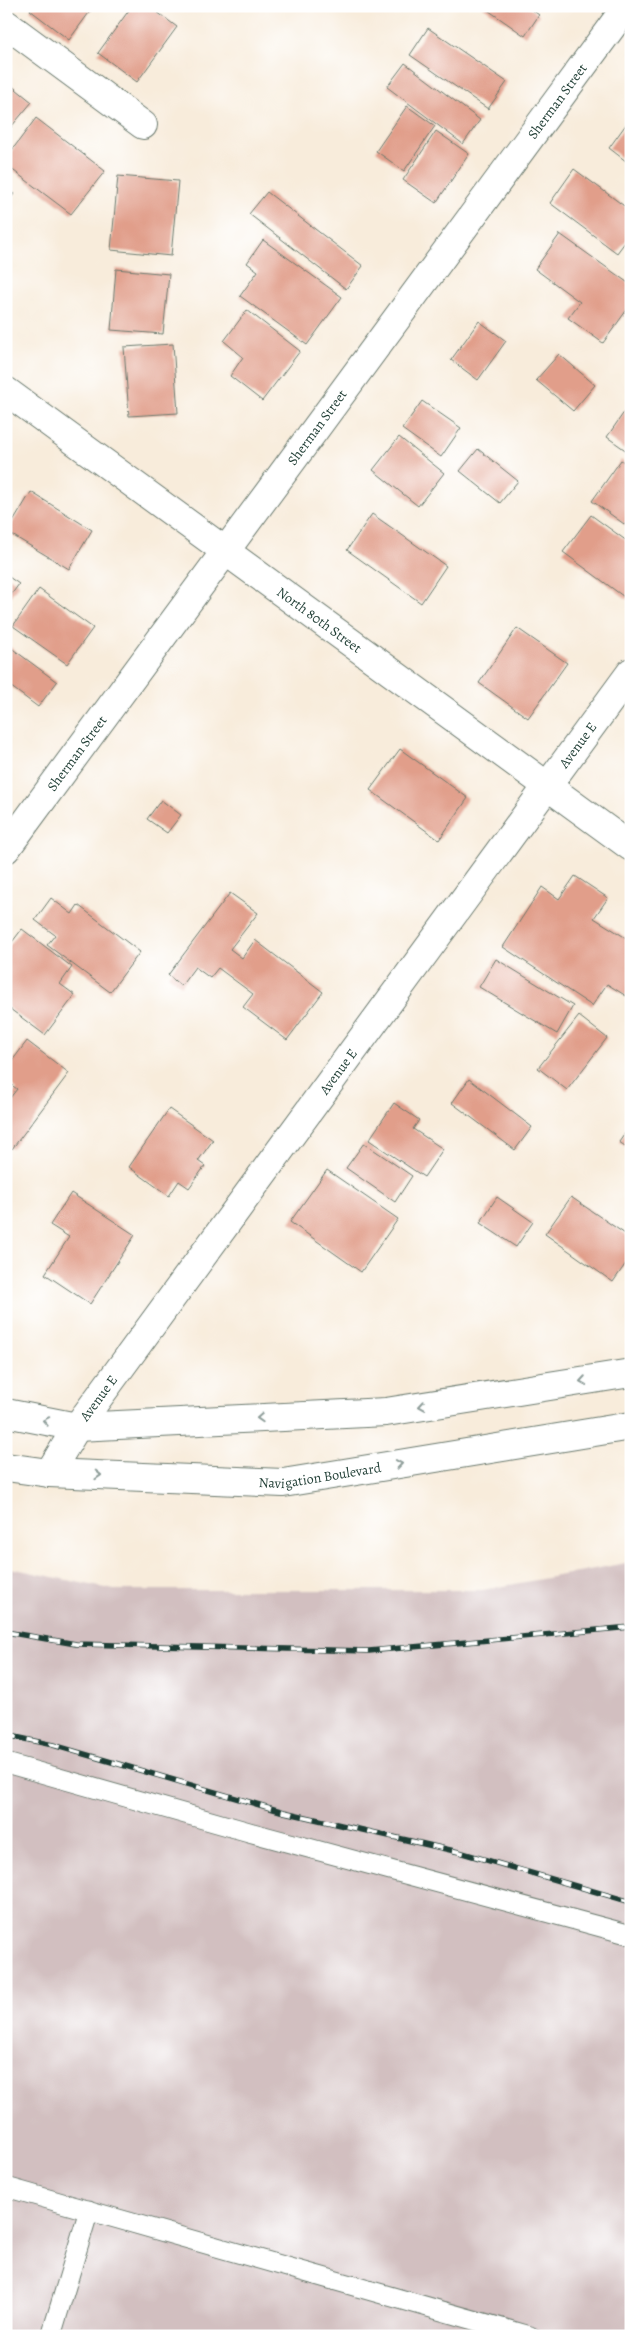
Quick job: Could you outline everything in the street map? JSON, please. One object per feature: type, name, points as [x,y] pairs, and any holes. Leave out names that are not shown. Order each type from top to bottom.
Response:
[{"type":"street","name":"Sherman Street","points":[[6,849],[627,6]]},
{"type":"street","points":[[6,24],[143,125]]},
{"type":"street","name":"North 80th Street","points":[[6,391],[631,847]]},
{"type":"street","name":"Avenue E","points":[[49,1473],[77,1426],[631,672]]},
{"type":"street","points":[[6,1413],[77,1426],[386,1412],[631,1373]]},
{"type":"street","name":"Navigation Boulevard","points":[[6,1467],[49,1473],[283,1483],[631,1426]]},
{"type":"lane","points":[[6,1763],[258,1835],[631,1935]]},
{"type":"lane","points":[[6,2187],[530,2336]]},
{"type":"lane","points":[[51,2336],[89,2210]]},
{"type":"shaded area","points":[[631,1562],[631,2336],[6,2336],[6,1567],[114,1590],[483,1590]]},
{"type":"building","points":[[33,6],[94,6],[69,40],[30,10]]},
{"type":"building","points":[[132,6],[149,6],[177,27],[137,82],[98,53]]},
{"type":"building","points":[[482,6],[527,6],[539,15],[525,36]]},
{"type":"building","points":[[428,28],[507,82],[488,109],[410,55]]},
{"type":"building","points":[[405,63],[480,120],[463,144],[387,87]]},
{"type":"building","points":[[6,81],[32,102],[6,133]]},
{"type":"building","points":[[407,106],[435,126],[404,171],[376,151]]},
{"type":"building","points":[[36,118],[105,171],[71,214],[6,165],[6,158]]},
{"type":"building","points":[[627,123],[631,126],[631,165],[609,148]]},
{"type":"building","points":[[436,131],[469,154],[436,203],[403,180]]},
{"type":"building","points":[[574,169],[631,211],[631,234],[617,253],[550,203]]},
{"type":"building","points":[[118,176],[178,181],[171,256],[111,250]]},
{"type":"building","points":[[6,188],[14,194],[6,204]]},
{"type":"building","points":[[267,192],[363,266],[346,289],[249,214]]},
{"type":"building","points":[[560,234],[631,285],[631,304],[603,343],[568,318],[580,302],[535,269]]},
{"type":"building","points":[[263,240],[342,297],[307,345],[240,296],[258,271],[247,263]]},
{"type":"building","points":[[116,269],[169,274],[163,334],[111,330]]},
{"type":"building","points":[[247,310],[300,351],[262,401],[230,376],[243,357],[224,341]]},
{"type":"building","points":[[479,321],[506,341],[478,380],[451,360]]},
{"type":"building","points":[[173,344],[178,413],[129,416],[124,347]]},
{"type":"building","points":[[559,354],[595,385],[573,411],[536,380]]},
{"type":"building","points":[[422,401],[461,428],[441,457],[402,429]]},
{"type":"building","points":[[627,408],[631,410],[631,454],[607,437]]},
{"type":"building","points":[[399,437],[444,473],[418,506],[373,470]]},
{"type":"building","points":[[478,449],[518,481],[500,503],[460,471]]},
{"type":"building","points":[[621,460],[631,467],[631,529],[592,501]]},
{"type":"building","points":[[31,492],[92,530],[69,569],[7,532]]},
{"type":"building","points":[[372,514],[446,566],[421,603],[347,550]]},
{"type":"building","points":[[591,515],[631,544],[631,602],[563,552]]},
{"type":"building","points":[[6,575],[19,584],[6,602]]},
{"type":"building","points":[[39,589],[93,628],[67,664],[13,626]]},
{"type":"building","points":[[517,628],[567,663],[528,718],[479,683]]},
{"type":"building","points":[[6,644],[57,682],[38,707],[6,683]]},
{"type":"building","points":[[400,749],[468,798],[439,840],[370,790]]},
{"type":"building","points":[[161,800],[181,815],[167,833],[147,819]]},
{"type":"building","points":[[575,876],[608,898],[594,918],[631,941],[631,999],[607,984],[592,1006],[503,947],[542,887],[559,899]]},
{"type":"building","points":[[230,893],[258,913],[230,949],[242,958],[255,940],[323,992],[287,1040],[243,1007],[253,994],[218,968],[210,978],[195,967],[181,986],[168,975]]},
{"type":"building","points":[[51,898],[72,914],[78,905],[140,952],[110,992],[47,945],[55,935],[35,920]]},
{"type":"building","points":[[22,929],[72,967],[60,984],[75,995],[45,1035],[6,1006],[6,950]]},
{"type":"building","points":[[496,959],[573,1006],[557,1034],[479,987]]},
{"type":"building","points":[[579,1016],[607,1038],[567,1090],[538,1068]]},
{"type":"building","points":[[27,1041],[69,1073],[12,1149],[6,1145],[6,1103],[17,1089],[6,1081],[6,1069]]},
{"type":"building","points":[[469,1079],[532,1127],[515,1150],[452,1103]]},
{"type":"building","points":[[394,1103],[419,1120],[413,1129],[443,1149],[424,1177],[369,1140]]},
{"type":"building","points":[[169,1109],[213,1140],[198,1161],[205,1166],[189,1188],[179,1181],[169,1196],[129,1167]]},
{"type":"building","points":[[631,1125],[631,1150],[619,1142]]},
{"type":"building","points":[[364,1143],[412,1176],[395,1202],[346,1168]]},
{"type":"building","points":[[327,1170],[398,1219],[361,1272],[290,1222]]},
{"type":"building","points":[[71,1193],[135,1235],[90,1304],[45,1274],[69,1237],[50,1225]]},
{"type":"building","points":[[497,1197],[533,1222],[516,1247],[480,1223]]},
{"type":"building","points":[[571,1197],[631,1238],[631,1256],[613,1282],[545,1234]]},
{"type":"railway","points":[[6,1632],[76,1644],[369,1651],[631,1627]]},
{"type":"railway","points":[[6,1735],[53,1745],[284,1812],[459,1852],[631,1902]]}]
